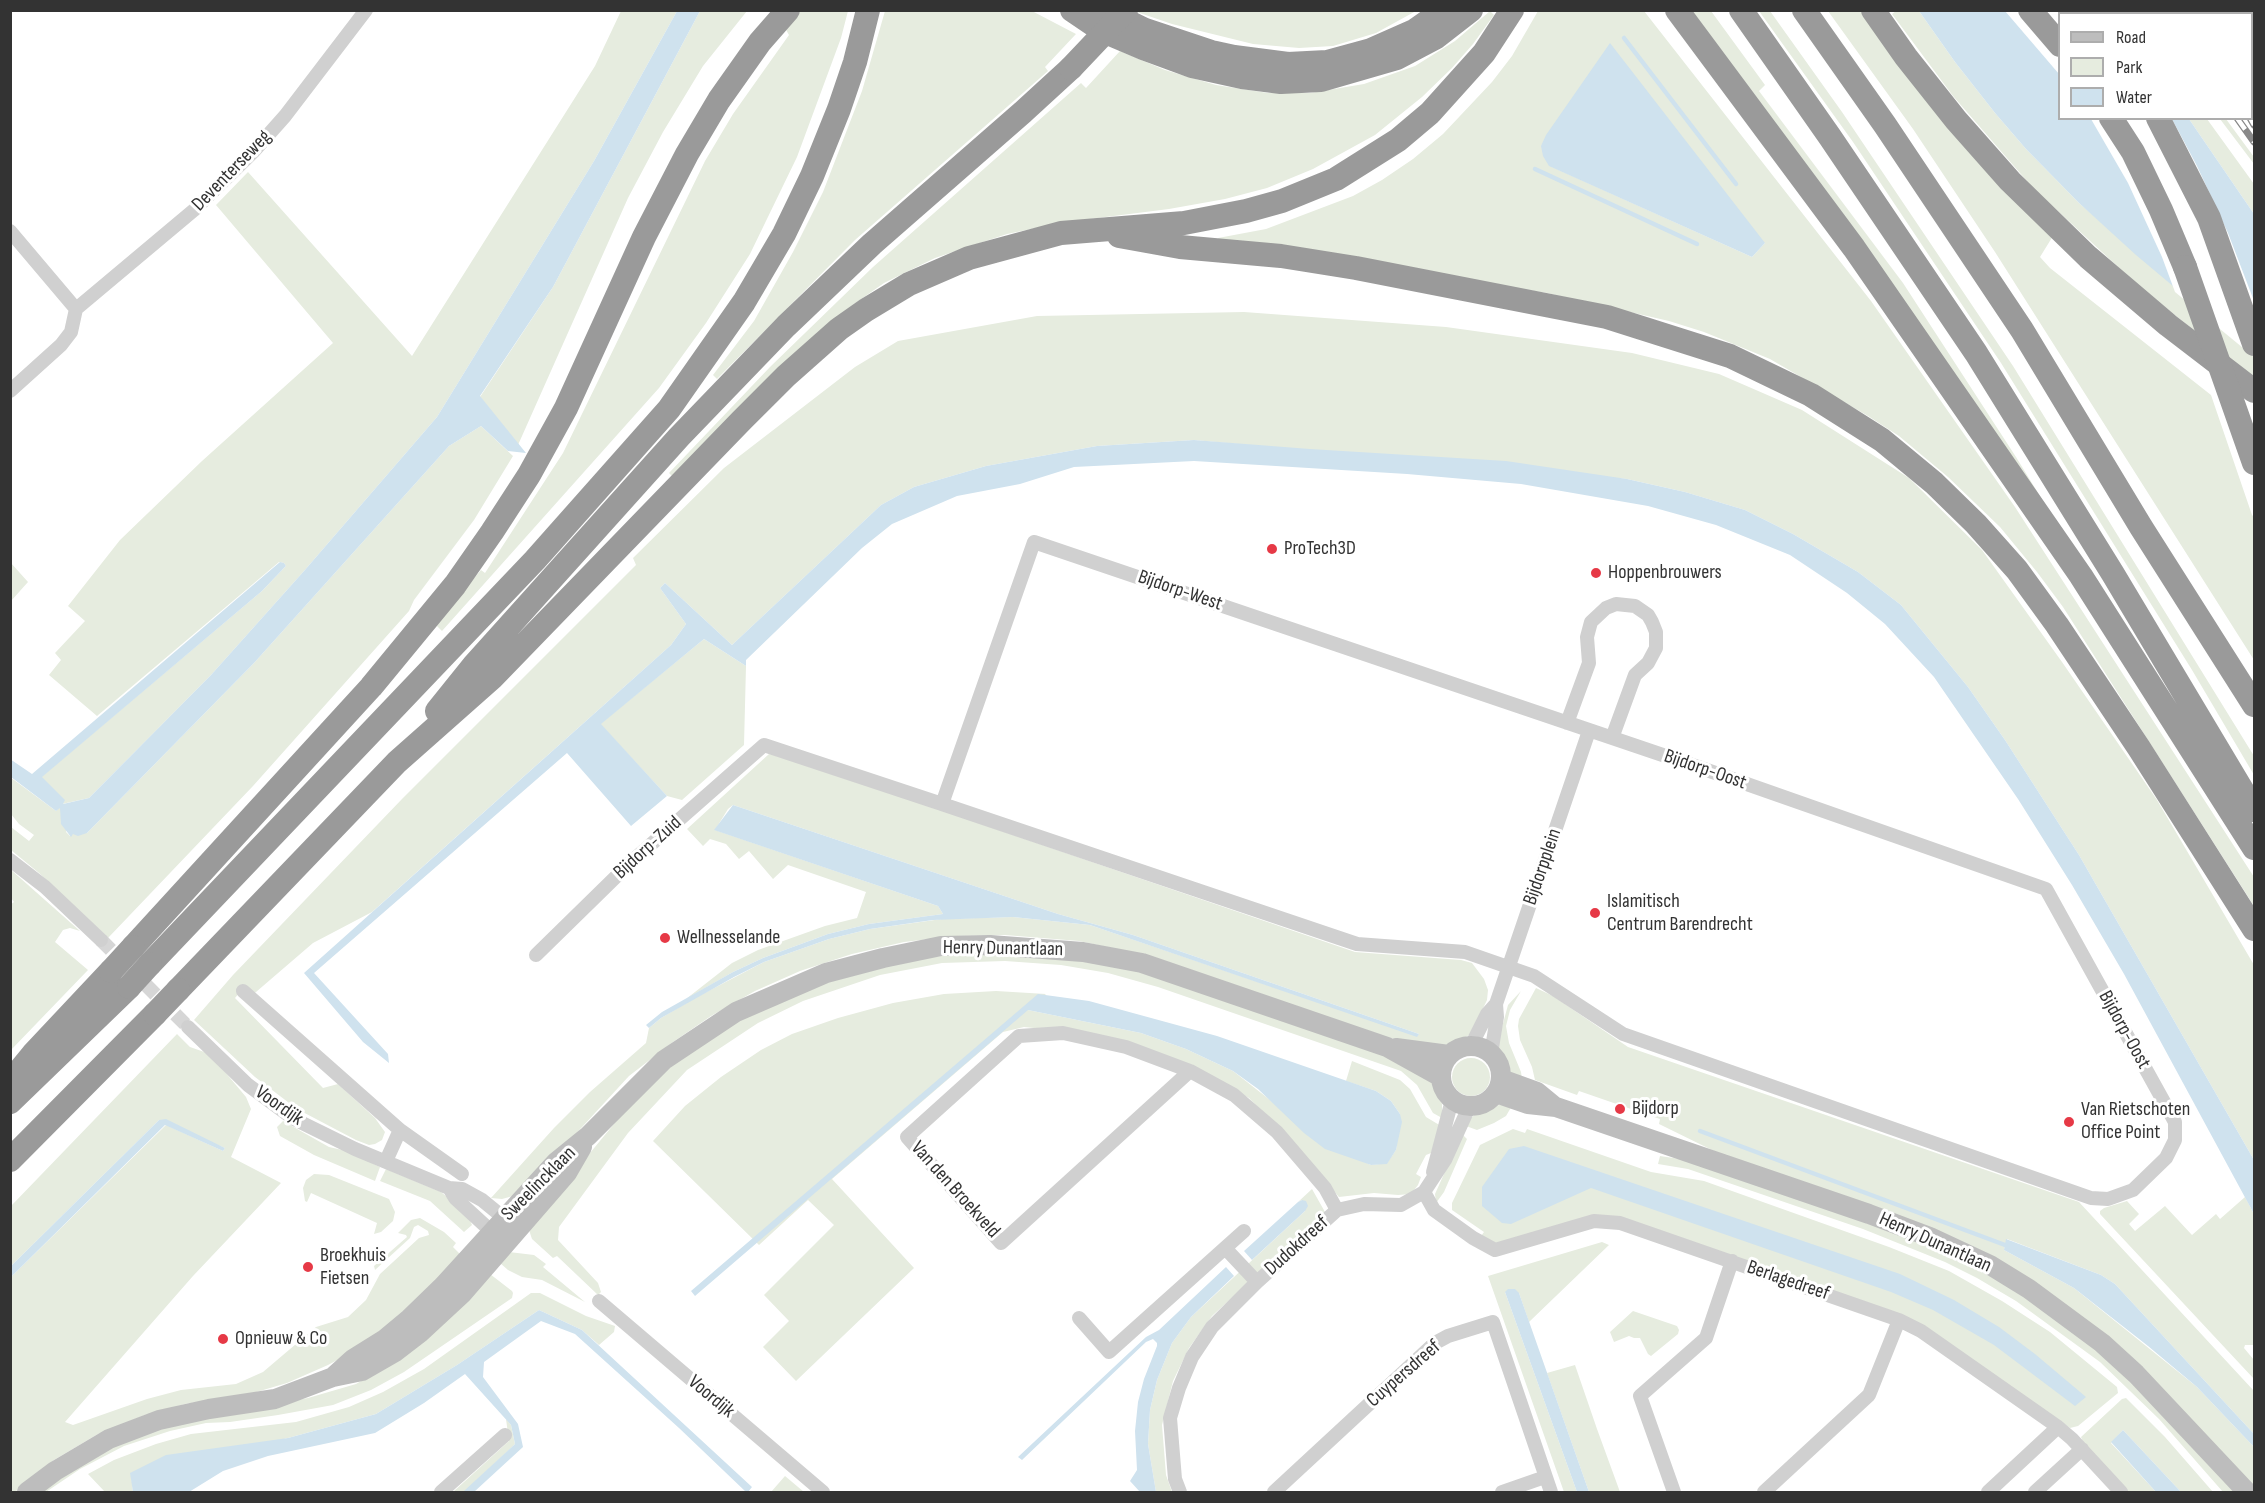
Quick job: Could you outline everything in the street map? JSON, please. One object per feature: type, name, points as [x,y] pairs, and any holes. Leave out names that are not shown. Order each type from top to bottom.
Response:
[{"type":"highway","points":[[10,1102],[120,979],[133,947],[371,687],[471,562],[529,475],[566,408],[645,237],[718,100],[760,42],[788,10]]},
{"type":"highway","points":[[10,1082],[33,1054],[120,979],[150,964],[535,560],[669,409],[744,302],[784,234],[812,176],[839,109],[855,62],[868,10]]},
{"type":"highway","points":[[1072,10],[1103,31],[1192,66],[1242,77],[1281,82],[1321,80],[1397,58],[1434,38],[1471,10]]},
{"type":"highway","points":[[1104,10],[1145,30],[1203,50],[1234,57],[1288,64],[1327,62],[1371,50],[1414,31],[1443,10]]},
{"type":"highway","points":[[397,762],[474,665],[689,426],[762,350],[866,249],[1071,68],[1126,10]]},
{"type":"highway","points":[[10,1160],[155,1014],[397,762],[493,677],[741,421],[786,376],[839,329],[901,289],[944,267],[1022,242],[1085,230],[1184,223],[1220,216],[1282,201],[1336,179],[1398,140],[1430,113],[1484,53],[1512,10]]},
{"type":"highway","points":[[1677,10],[1854,248],[2061,548],[2254,848]]},
{"type":"highway","points":[[1741,10],[1976,353],[2113,574],[2254,810]]},
{"type":"highway","points":[[1804,10],[1885,125],[2022,330],[2141,527],[2254,705]]},
{"type":"highway","points":[[1873,10],[1906,57],[1956,120],[2010,181],[2088,257],[2168,325],[2254,391]]},
{"type":"highway","points":[[2030,10],[2058,43]]},
{"type":"highway","points":[[2112,120],[2133,152],[2173,238],[2254,463]]},
{"type":"highway","points":[[2159,120],[2209,218],[2254,344]]},
{"type":"highway","points":[[1085,230],[1180,247],[1281,256],[1356,268],[1607,317],[1730,356],[1811,395],[1882,440],[1934,483],[1976,524],[2017,570],[2057,625],[2139,748],[2254,929]]},
{"type":"main road","name":"Henry Dunantlaan","points":[[588,1136],[664,1060],[736,1012],[826,972],[940,946],[990,945],[1050,948],[1142,963],[1387,1047]]},
{"type":"main road","points":[[1470,1046],[1481,1048],[1491,1054],[1500,1068],[1499,1086],[1485,1104],[1461,1103],[1446,1093],[1441,1077],[1443,1065],[1449,1055],[1470,1046]]},
{"type":"main road","points":[[1387,1047],[1449,1055]]},
{"type":"main road","points":[[1387,1047],[1441,1077]]},
{"type":"main road","name":"Henry Dunantlaan","points":[[1499,1086],[1537,1092],[1556,1107],[1869,1214],[1930,1237],[1990,1265],[2029,1289],[2102,1343],[2136,1374],[2247,1492]]},
{"type":"main road","name":"Sweelincklaan","points":[[333,1377],[353,1359],[385,1339],[409,1318],[556,1162],[588,1136]]},
{"type":"main road","name":"Sweelincklaan","points":[[27,1492],[54,1471],[109,1439],[159,1420],[209,1409],[275,1399],[333,1377],[362,1371],[395,1352],[448,1308],[513,1236],[567,1173],[588,1136]]},
{"type":"street","name":"Deventerseweg","points":[[76,309],[194,210],[254,152],[285,116],[366,10]]},
{"type":"street","points":[[10,231],[76,309],[71,332],[61,345],[10,391]]},
{"type":"street","name":"Bijdorp-West","points":[[942,804],[1034,542],[1589,731]]},
{"type":"street","points":[[1568,723],[1589,663],[1587,637],[1591,622],[1606,608],[1616,604],[1635,606],[1648,615],[1652,622],[1656,632],[1656,648],[1648,663],[1635,675],[1612,738]]},
{"type":"street","name":"Bijdorp-Oost","points":[[1509,968],[1534,976],[1623,1034],[2091,1198],[2108,1199],[2133,1190],[2166,1158],[2175,1140],[2175,1122],[2046,889],[1589,731]]},
{"type":"street","name":"Bijdorpplein","points":[[1470,1046],[1487,1014],[1496,1004],[1589,731]]},
{"type":"street","name":"Bijdorp-Zuid","points":[[536,955],[631,862],[764,745],[942,804]]},
{"type":"street","points":[[942,804],[1357,944],[1465,952],[1509,968]]},
{"type":"street","points":[[10,860],[51,893],[101,940]]},
{"type":"street","points":[[243,991],[400,1130],[462,1174]]},
{"type":"street","name":"Bijdorpplein","points":[[1491,1054],[1497,1017],[1496,1004]]},
{"type":"street","name":"Voordijk","points":[[188,1027],[249,1085],[286,1114],[331,1138],[448,1188],[462,1189],[482,1200],[498,1225]]},
{"type":"street","name":"Van den Broekveld","points":[[1190,1071],[1001,1243],[908,1137],[1019,1036],[1063,1033],[1126,1047],[1190,1071],[1234,1095],[1276,1132],[1325,1188],[1337,1210]]},
{"type":"street","points":[[1424,1192],[1445,1160],[1461,1103]]},
{"type":"street","points":[[386,1161],[400,1130]]},
{"type":"street","name":"Voordijk","points":[[448,1188],[455,1198],[513,1236]]},
{"type":"street","name":"Dudokdreef","points":[[1180,1492],[1175,1479],[1170,1418],[1192,1357],[1212,1327],[1257,1282],[1337,1210],[1364,1204],[1401,1205],[1424,1192]]},
{"type":"street","name":"Berlagedreef","points":[[1424,1192],[1434,1210],[1473,1238],[1495,1250],[1594,1221],[1620,1223],[1899,1320],[1921,1331],[2058,1427],[2082,1449],[2121,1492]]},
{"type":"street","points":[[1079,1318],[1109,1352],[1244,1231]]},
{"type":"street","name":"Dudokdreef","points":[[1225,1248],[1257,1282]]},
{"type":"street","points":[[1674,1492],[1640,1396],[1706,1338],[1732,1261]]},
{"type":"street","name":"Voordijk","points":[[599,1301],[823,1492]]},
{"type":"street","points":[[1764,1492],[1869,1395],[1899,1320]]},
{"type":"street","name":"Cuypersdreef","points":[[1274,1492],[1435,1343],[1448,1336],[1493,1322],[1551,1492]]},
{"type":"street","points":[[1988,1492],[2058,1427]]},
{"type":"street","points":[[441,1492],[505,1435]]},
{"type":"street","points":[[2035,1492],[2082,1449]]},
{"type":"street","points":[[1502,1492],[1545,1477]]},
{"type":"green space","points":[[621,11],[677,11],[594,161],[437,417],[211,675],[89,798],[62,804],[41,777],[262,591],[286,566],[279,562],[97,716],[49,675],[61,660],[55,653],[85,621],[68,606],[120,540],[202,461],[333,343],[216,205],[248,172],[412,356],[595,66]]},
{"type":"green space","points":[[700,11],[747,11],[703,66],[663,132],[628,198],[518,445],[480,397],[553,287]]},
{"type":"green space","points":[[775,11],[848,11],[841,38],[797,157],[750,254],[706,323],[659,388],[442,631],[435,624],[481,570],[485,573],[563,453],[705,161],[733,114],[789,35]]},
{"type":"green space","points":[[885,11],[1032,11],[1076,34],[1045,67],[1048,71],[855,240],[717,379],[713,375],[754,321],[793,252],[823,192],[862,91]]},
{"type":"green space","points":[[1134,11],[1416,11],[1376,33],[1333,46],[1299,48],[1253,44],[1172,24]]},
{"type":"green space","points":[[1490,11],[1494,15],[1473,44],[1422,97],[1375,135],[1313,169],[1267,188],[1225,199],[1169,209],[1066,222],[1007,234],[935,258],[884,283],[850,307],[674,478],[669,473],[770,367],[873,267],[1081,83],[1086,88],[1120,51],[1165,70],[1216,85],[1268,93],[1310,93],[1364,84],[1415,66],[1455,41]]},
{"type":"green space","points":[[1538,11],[1644,11],[1871,301],[2015,507],[2254,877],[2254,906],[2063,607],[2037,572],[2000,527],[1948,477],[1899,436],[1868,416],[1770,359],[1704,332],[1669,321],[1547,293],[1219,241],[1218,238],[1266,229],[1353,196],[1382,180],[1413,159],[1443,134],[1492,82],[1512,56]],"holes":[[[1550,166],[1765,243],[1752,257]]]},
{"type":"green space","points":[[1687,11],[1711,11],[1765,85],[1759,91],[1903,283],[2016,457],[2084,568]]},
{"type":"green space","points":[[1759,11],[1770,11],[1842,112],[2013,366],[2254,756],[2254,775],[2192,670],[2001,363],[1853,142]]},
{"type":"green space","points":[[1828,11],[1862,11],[2053,236],[2040,257],[2050,268],[2211,395],[2254,517],[2254,660],[1995,252],[1913,129]]},
{"type":"green space","points":[[1896,11],[1919,11],[1955,62],[2026,149],[2079,203],[2254,354],[2254,377],[2130,278],[2033,188],[1953,96],[1892,14]]},
{"type":"green space","points":[[2254,11],[2254,109],[2253,12],[2184,12]]},
{"type":"green space","points":[[2190,120],[2208,120],[2254,184],[2254,214]]},
{"type":"green space","points":[[2221,120],[2227,120],[2254,157],[2254,164]]},
{"type":"green space","points":[[1244,312],[1446,327],[1632,353],[1719,374],[1802,410],[1909,478],[1982,550],[2062,662],[2157,800],[2254,965],[2254,1160],[2079,855],[2005,740],[1968,687],[1901,605],[1858,572],[1793,534],[1745,510],[1685,492],[1627,479],[1194,440],[1097,446],[986,466],[914,487],[881,505],[732,645],[665,583],[660,588],[686,624],[671,645],[372,912],[313,943],[256,992],[248,997],[241,991],[235,998],[323,1088],[338,1084],[375,1118],[385,1132],[382,1140],[369,1145],[297,1109],[255,1077],[194,1020],[233,975],[402,799],[636,565],[633,558],[724,468],[855,367],[898,341],[1037,316]]},
{"type":"green space","points":[[481,426],[513,456],[474,520],[414,600],[409,611],[253,786],[108,938],[11,850],[11,827],[29,841],[34,835],[19,824],[11,814],[10,777],[56,811],[60,807],[66,832],[70,836],[73,833],[87,833],[254,663],[449,446]]},
{"type":"green space","points":[[11,563],[28,582],[11,601]]},
{"type":"green space","points":[[704,639],[746,666],[744,745],[682,800],[667,796],[600,724]]},
{"type":"green space","points":[[769,754],[779,755],[1355,952],[1461,960],[1472,963],[1484,979],[1488,990],[1487,1000],[1471,1034],[1451,1045],[1432,1048],[1378,1035],[1117,949],[1079,941],[1005,935],[955,936],[904,942],[852,954],[800,971],[755,991],[711,1016],[629,1076],[526,1188],[513,1196],[502,1199],[491,1198],[590,1092],[646,1043],[649,1028],[661,1018],[764,962],[829,939],[870,929],[942,919],[1013,917],[1090,925],[1417,1036],[1419,1034],[1133,935],[1058,914],[733,805],[715,830],[938,906],[943,914],[869,924],[828,934],[763,958],[686,999],[732,963],[758,950],[825,926],[857,918],[866,892],[788,865],[773,879],[749,851],[739,859],[726,844],[710,839],[703,846],[687,829]]},
{"type":"green space","points":[[10,869],[80,931],[70,928],[63,930],[55,942],[88,970],[11,1050],[10,905],[14,902],[11,898]]},
{"type":"green space","points":[[960,954],[1033,954],[1125,968],[1149,975],[1394,1059],[1434,1083],[1442,1104],[1442,1118],[1433,1113],[1417,1085],[1401,1071],[1158,987],[1108,973],[1061,965],[1005,961],[942,963],[880,975],[803,1001],[758,1023],[687,1070],[628,1133],[559,1227],[558,1240],[598,1283],[601,1292],[598,1295],[557,1256],[553,1258],[532,1239],[529,1230],[533,1222],[628,1107],[680,1058],[748,1015],[827,981],[914,959]]},
{"type":"green space","points":[[1536,988],[1553,996],[1628,1047],[2079,1202],[2254,1391],[2254,1434],[2115,1284],[2101,1275],[2007,1239],[2004,1250],[2074,1288],[2197,1387],[2254,1447],[2254,1490],[1999,1261],[1716,1152],[1659,1124],[1660,1119],[1579,1091],[1577,1095],[1535,1080],[1520,1040],[1518,1026],[1519,1019]]},
{"type":"green space","points":[[996,991],[1046,994],[1028,1010],[1141,1033],[1186,1049],[1233,1071],[1279,1107],[1353,1157],[1371,1165],[1387,1163],[1396,1150],[1400,1114],[1391,1101],[1376,1091],[1346,1081],[1352,1061],[1400,1080],[1410,1089],[1426,1117],[1441,1126],[1431,1153],[1426,1155],[1416,1174],[1421,1177],[1411,1194],[1374,1193],[1339,1197],[1287,1137],[1249,1098],[1204,1073],[1083,1033],[1024,1027],[1003,1032],[832,1179],[914,1268],[796,1381],[763,1347],[789,1321],[764,1295],[834,1225],[808,1200],[759,1245],[653,1141],[685,1106],[721,1077],[761,1050],[792,1034],[893,1003],[944,994]]},
{"type":"green space","points":[[1521,991],[1510,1010],[1506,1026],[1509,1043],[1522,1079],[1510,1075],[1498,1042],[1508,1005]]},
{"type":"green space","points":[[177,1034],[190,1047],[210,1054],[246,1097],[251,1109],[231,1157],[281,1183],[193,1276],[65,1422],[73,1425],[147,1399],[181,1390],[236,1384],[263,1372],[316,1327],[348,1317],[366,1300],[380,1274],[419,1238],[429,1235],[428,1231],[418,1225],[414,1227],[410,1238],[375,1270],[374,1266],[407,1237],[398,1233],[411,1220],[420,1218],[444,1232],[456,1243],[453,1247],[462,1256],[411,1310],[362,1347],[328,1365],[287,1383],[253,1393],[185,1404],[145,1415],[98,1434],[54,1460],[15,1492],[10,1492],[11,1277],[166,1125],[223,1151],[225,1148],[159,1120],[11,1266],[11,1206]]},
{"type":"green space","points":[[1471,1058],[1485,1063],[1490,1077],[1485,1091],[1471,1096],[1457,1091],[1452,1077],[1457,1063]]},
{"type":"green space","points":[[1513,1104],[1506,1116],[1494,1123],[1477,1130],[1466,1126],[1477,1113],[1499,1105]]},
{"type":"green space","points":[[283,1121],[329,1147],[347,1151],[380,1167],[375,1181],[314,1155],[280,1136],[277,1127]]},
{"type":"green space","points":[[1513,1129],[1525,1133],[1527,1129],[1651,1172],[1704,1181],[1889,1247],[1949,1271],[2050,1332],[2117,1387],[2118,1393],[2078,1426],[2070,1428],[1924,1327],[1615,1217],[1492,1243],[1481,1236],[1484,1232],[1452,1210],[1452,1203],[1480,1145]]},
{"type":"green space","points":[[1462,1134],[1467,1139],[1444,1192],[1436,1203],[1435,1194]]},
{"type":"green space","points":[[1660,1156],[1687,1160],[1885,1228],[1945,1252],[1997,1280],[2051,1314],[2108,1358],[2237,1492],[2223,1492],[2159,1419],[2100,1362],[2016,1301],[1977,1278],[1945,1262],[1863,1229],[1688,1169],[1658,1164]]},
{"type":"green space","points":[[386,1169],[441,1192],[458,1206],[472,1225],[464,1232],[430,1201],[380,1181]]},
{"type":"green space","points":[[314,1174],[329,1175],[389,1199],[395,1212],[393,1221],[381,1232],[374,1234],[377,1223],[311,1193],[307,1202],[305,1201],[303,1188],[306,1180]]},
{"type":"green space","points":[[1312,1189],[1325,1212],[1212,1316],[1189,1348],[1173,1381],[1162,1425],[1166,1475],[1172,1492],[1156,1492],[1148,1444],[1150,1410],[1157,1380],[1172,1343],[1191,1317],[1305,1211],[1302,1200],[1298,1202]]},
{"type":"green space","points":[[2245,1197],[2254,1214],[2254,1345],[2245,1345],[2244,1348],[2254,1360],[2254,1379],[2100,1214],[2104,1208],[2127,1201],[2139,1214],[2129,1224],[2135,1231],[2165,1206],[2192,1235],[2216,1214],[2220,1219]]},
{"type":"green space","points":[[1602,1242],[1609,1245],[1529,1322],[1519,1293],[1505,1292],[1577,1492],[1564,1492],[1488,1276]]},
{"type":"green space","points":[[509,1252],[534,1255],[546,1264],[543,1267],[585,1302],[542,1280],[522,1277],[508,1270],[500,1263]]},
{"type":"green space","points":[[490,1274],[512,1291],[512,1298],[404,1372],[371,1390],[333,1405],[230,1422],[206,1423],[170,1431],[124,1446],[80,1469],[46,1492],[38,1492],[85,1458],[153,1427],[308,1398],[356,1384],[386,1366]]},
{"type":"green space","points":[[531,1293],[540,1293],[586,1316],[615,1326],[614,1332],[599,1345],[582,1330],[539,1310],[457,1365],[376,1414],[288,1438],[131,1473],[133,1492],[105,1492],[88,1474],[114,1460],[191,1434],[296,1422],[349,1407],[383,1392],[424,1369]]},
{"type":"green space","points":[[1633,1311],[1677,1326],[1678,1334],[1651,1356],[1640,1338],[1629,1336],[1614,1342],[1610,1332]]},
{"type":"green space","points":[[1575,1365],[1620,1492],[1589,1492],[1547,1373]]},
{"type":"green space","points":[[2126,1398],[2165,1437],[2213,1492],[2181,1492],[2123,1430],[2111,1443],[2156,1492],[2128,1492],[2084,1444],[2081,1437],[2122,1399]]},
{"type":"green space","points":[[506,1419],[511,1425],[515,1444],[465,1492],[453,1492],[509,1441]]},
{"type":"green space","points":[[785,1476],[804,1492],[771,1492]]},
{"type":"water","points":[[677,11],[700,11],[553,287],[480,396],[526,453],[508,451],[481,426],[449,446],[254,663],[87,833],[78,836],[73,834],[71,837],[61,824],[60,808],[56,811],[11,777],[10,759],[32,774],[280,562],[284,563],[286,566],[262,591],[42,777],[65,800],[63,804],[89,798],[211,675],[304,571],[437,417],[594,161]]},
{"type":"water","points":[[1919,11],[2114,11],[2058,12],[2058,120],[2190,120],[2254,214],[2254,354],[2136,255],[2079,203],[2026,149],[1955,62]]},
{"type":"water","points":[[1610,43],[1765,243],[1752,257],[1549,166],[1543,156],[1541,146],[1546,135]]},
{"type":"water","points":[[1194,440],[1506,461],[1627,479],[1685,492],[1745,510],[1793,534],[1858,572],[1901,605],[1968,687],[2079,855],[2254,1160],[2254,1214],[2124,974],[2072,885],[2018,799],[1934,677],[1885,624],[1847,593],[1790,555],[1716,525],[1648,506],[1521,484],[1407,474],[1194,461],[1074,467],[1020,484],[957,496],[892,524],[862,548],[746,660],[746,666],[704,639],[601,724],[667,796],[631,826],[567,753],[314,973],[388,1054],[389,1063],[363,1042],[304,973],[671,645],[686,624],[660,588],[665,583],[732,645],[881,505],[914,487],[986,466],[1097,446]]},
{"type":"water","points":[[733,805],[1058,914],[1133,935],[1419,1034],[1417,1037],[1090,925],[1013,917],[933,920],[870,929],[829,939],[764,962],[661,1018],[649,1028],[646,1025],[662,1012],[763,958],[828,934],[869,924],[943,914],[938,906],[714,830]]},
{"type":"water","points":[[1038,994],[1089,1001],[1217,1036],[1376,1091],[1391,1101],[1400,1114],[1402,1122],[1396,1150],[1387,1164],[1371,1165],[1325,1149],[1304,1133],[1258,1089],[1233,1071],[1186,1049],[1141,1033],[1028,1010],[695,1296],[691,1291]]},
{"type":"water","points":[[166,1119],[225,1148],[223,1151],[165,1125],[11,1277],[11,1266],[159,1120]]},
{"type":"water","points":[[1524,1146],[1900,1274],[1954,1300],[1999,1327],[2086,1397],[2075,1406],[1994,1345],[1933,1310],[1891,1292],[1591,1188],[1511,1224],[1502,1223],[1482,1206],[1482,1187],[1509,1149]]},
{"type":"water","points":[[1302,1200],[1306,1201],[1308,1206],[1305,1211],[1252,1260],[1244,1251]]},
{"type":"water","points":[[2006,1239],[2101,1275],[2115,1284],[2254,1434],[2254,1447],[2197,1387],[2148,1346],[2074,1288],[2004,1250]]},
{"type":"water","points":[[1226,1267],[1234,1276],[1191,1317],[1172,1343],[1157,1380],[1150,1410],[1148,1444],[1156,1492],[1140,1492],[1130,1481],[1137,1470],[1135,1431],[1138,1402],[1157,1346],[1153,1339],[1146,1342],[1022,1460],[1018,1457],[1146,1337],[1159,1330]]},
{"type":"water","points":[[1508,1289],[1515,1289],[1519,1293],[1589,1492],[1577,1492],[1505,1292]]},
{"type":"water","points":[[539,1310],[582,1330],[752,1487],[748,1492],[575,1334],[541,1321],[484,1362],[483,1377],[518,1424],[523,1447],[474,1492],[464,1491],[515,1444],[511,1425],[465,1374],[375,1433],[268,1456],[223,1471],[189,1492],[133,1492],[130,1473],[166,1455],[288,1438],[376,1414],[457,1365]]},
{"type":"water","points":[[2123,1430],[2181,1492],[2156,1492],[2111,1442]]},
{"type":"pier","points":[[2005,11],[2061,12],[2058,12],[2058,73]]},
{"type":"pier","points":[[2092,120],[2173,120],[2228,233],[2254,301],[2254,357],[2175,292],[2162,257],[2128,183]]},
{"type":"waterway","points":[[1624,38],[1736,184]]},
{"type":"waterway","points":[[1535,169],[1697,244]]},
{"type":"waterway","points":[[1700,1131],[2005,1245]]},
{"type":"tunnel","points":[[101,940],[188,1027]]},
{"type":"railway","points":[[2238,120],[2254,142]]},
{"type":"railway","points":[[2251,120],[2254,125]]},
{"type":"place","name":"ProTech3D","points":[[1272,549]]},
{"type":"place","name":"Hoppenbrouwers","points":[[1596,573]]},
{"type":"place","name":"Islamitisch Centrum Barendrecht","points":[[1595,913]]},
{"type":"place","name":"Wellnesselande","points":[[665,938]]},
{"type":"place","name":"Bijdorp","points":[[1620,1109]]},
{"type":"place","name":"Van Rietschoten Office Point","points":[[2069,1122]]},
{"type":"place","name":"Broekhuis Fietsen","points":[[308,1267]]},
{"type":"place","name":"Opnieuw & Co","points":[[223,1339]]}]
